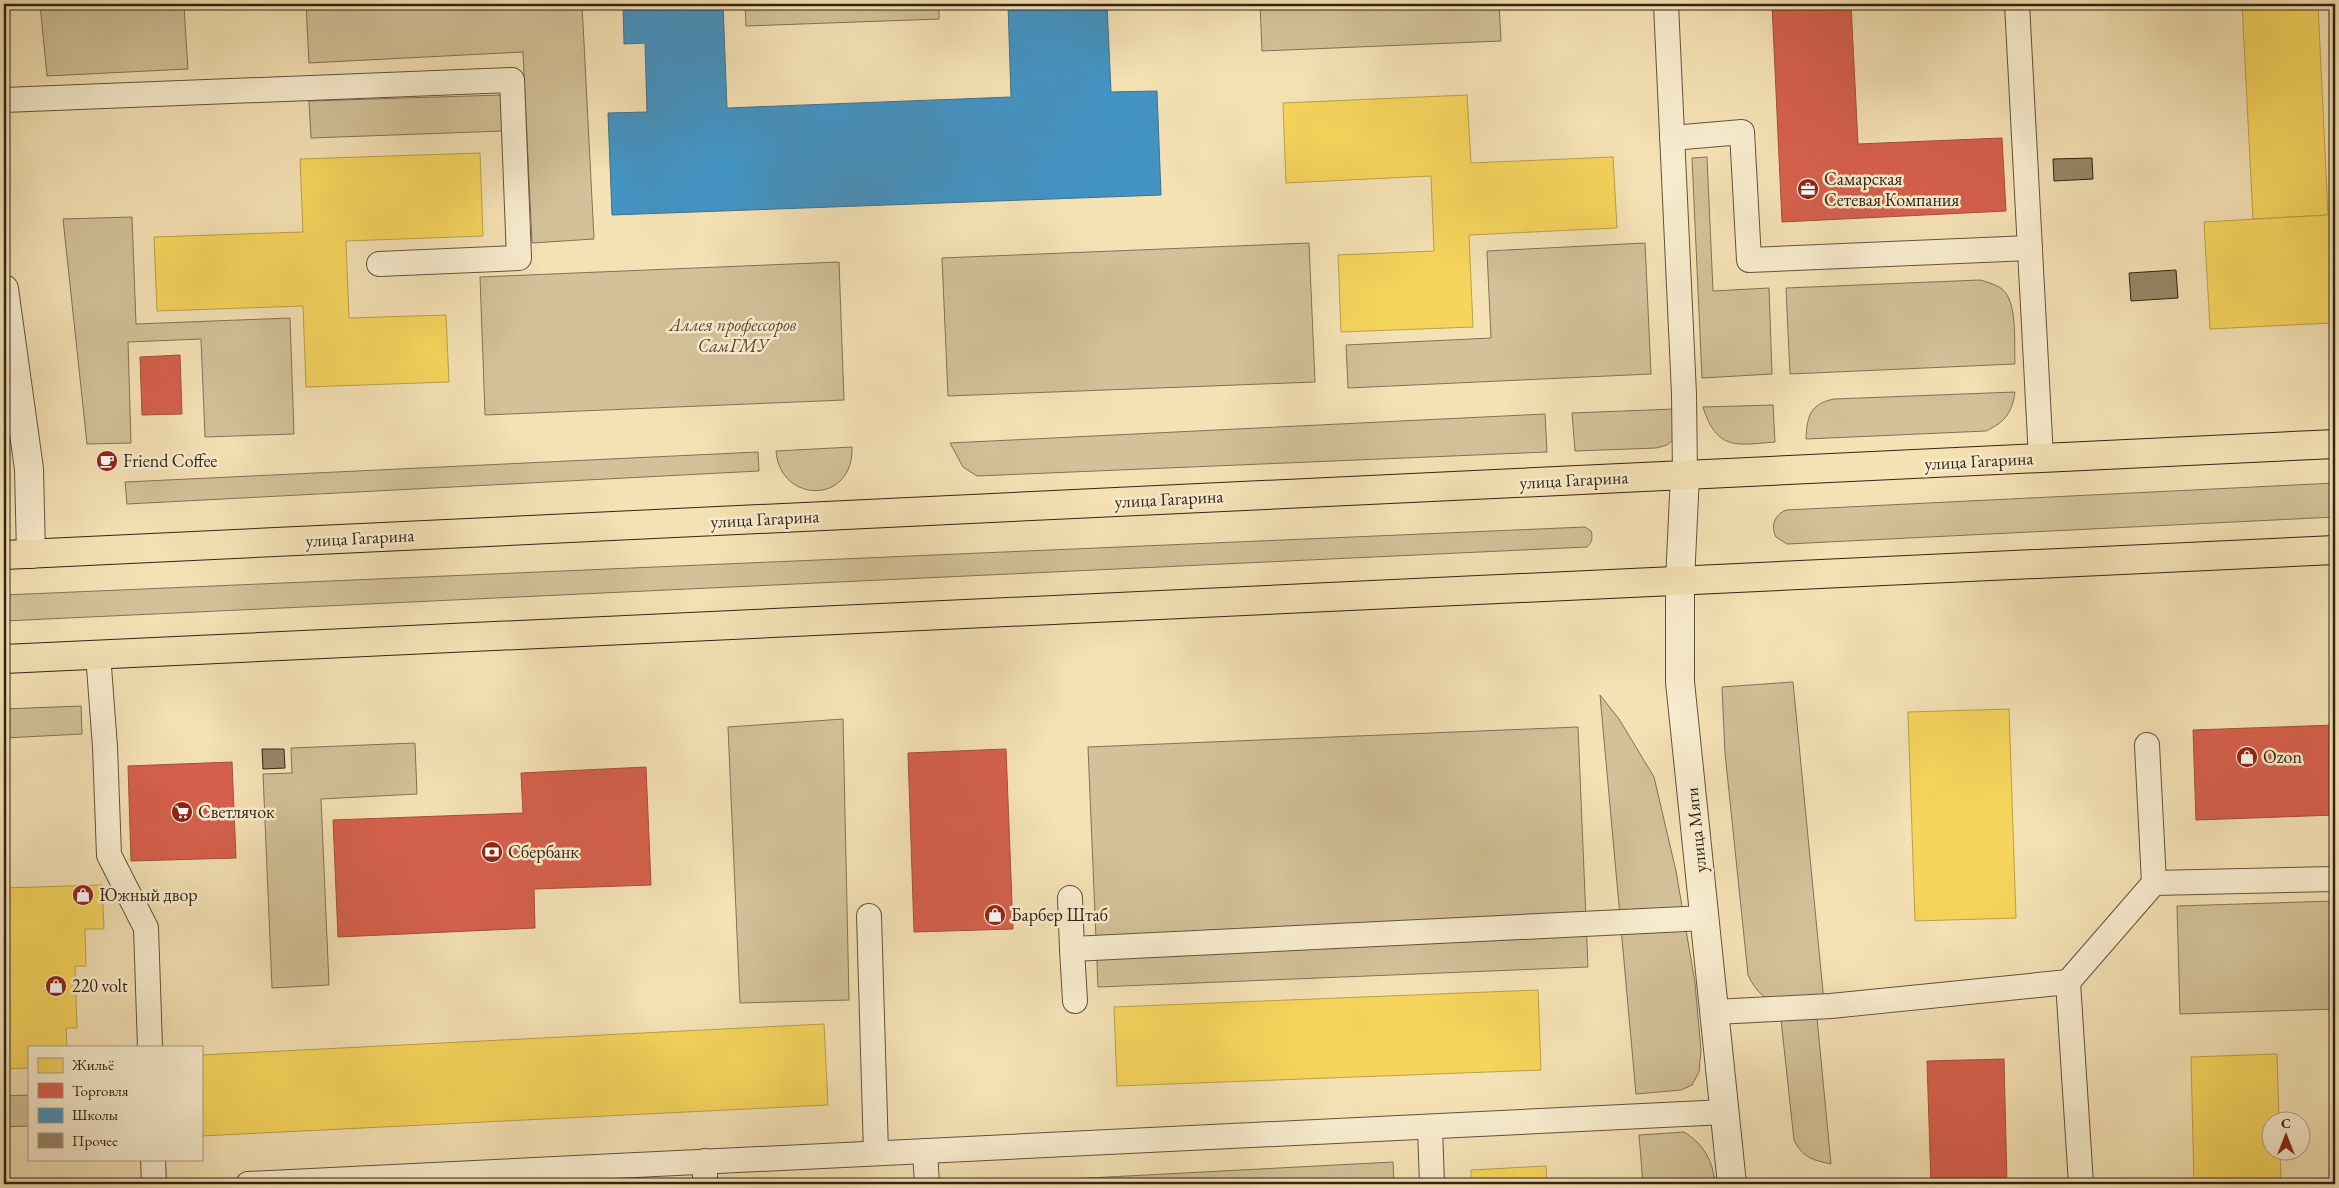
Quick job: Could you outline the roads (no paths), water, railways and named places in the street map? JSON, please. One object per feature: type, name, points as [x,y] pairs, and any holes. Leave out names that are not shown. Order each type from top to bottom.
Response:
[{"type":"main road","name":"улица Гагарина","points":[[4,555],[2335,444]]},
{"type":"main road","points":[[4,659],[2335,550]]},
{"type":"street","points":[[4,289],[29,469],[31,554]]},
{"type":"street","name":"улица Мяги","points":[[1685,475],[1680,581],[1680,682],[1732,1184]]},
{"type":"lane","points":[[1666,4],[1684,394],[1685,475]]},
{"type":"lane","points":[[2017,4],[2041,458]]},
{"type":"lane","points":[[4,100],[512,80],[519,258],[379,264]]},
{"type":"lane","points":[[1672,138],[1742,132],[1749,260],[2030,248]]},
{"type":"lane","points":[[98,654],[105,747],[109,855],[146,928],[150,1046]]},
{"type":"lane","points":[[1715,1012],[1831,1006],[2068,982],[2154,883],[2148,744]]},
{"type":"lane","points":[[2154,883],[2335,878]]},
{"type":"lane","points":[[1070,898],[1075,1001]]},
{"type":"lane","points":[[869,916],[876,1153]]},
{"type":"lane","points":[[1072,949],[1705,918]]},
{"type":"lane","points":[[2068,982],[2081,1184]]},
{"type":"lane","points":[[248,1184],[705,1173],[876,1153],[1430,1128],[1725,1112]]},
{"type":"lane","points":[[1430,1128],[1432,1184]]},
{"type":"lane","points":[[925,1151],[927,1184]]},
{"type":"lane","points":[[154,1160],[154,1184]]},
{"type":"place","name":"Самарская Сетевая Компания","points":[[1808,189]]},
{"type":"place","name":"Friend Coffee","points":[[107,461]]},
{"type":"place","name":"Ozon","points":[[2247,757]]},
{"type":"place","name":"Светлячок","points":[[182,812]]},
{"type":"place","name":"Сбербанк","points":[[492,852]]},
{"type":"place","name":"Южный двор","points":[[83,895]]},
{"type":"place","name":"Барбер Штаб","points":[[995,915]]},
{"type":"place","name":"220 volt","points":[[56,986]]},
{"type":"park label","name":"Аллея профессоров СамГМУ","points":[[733,335]]}]
